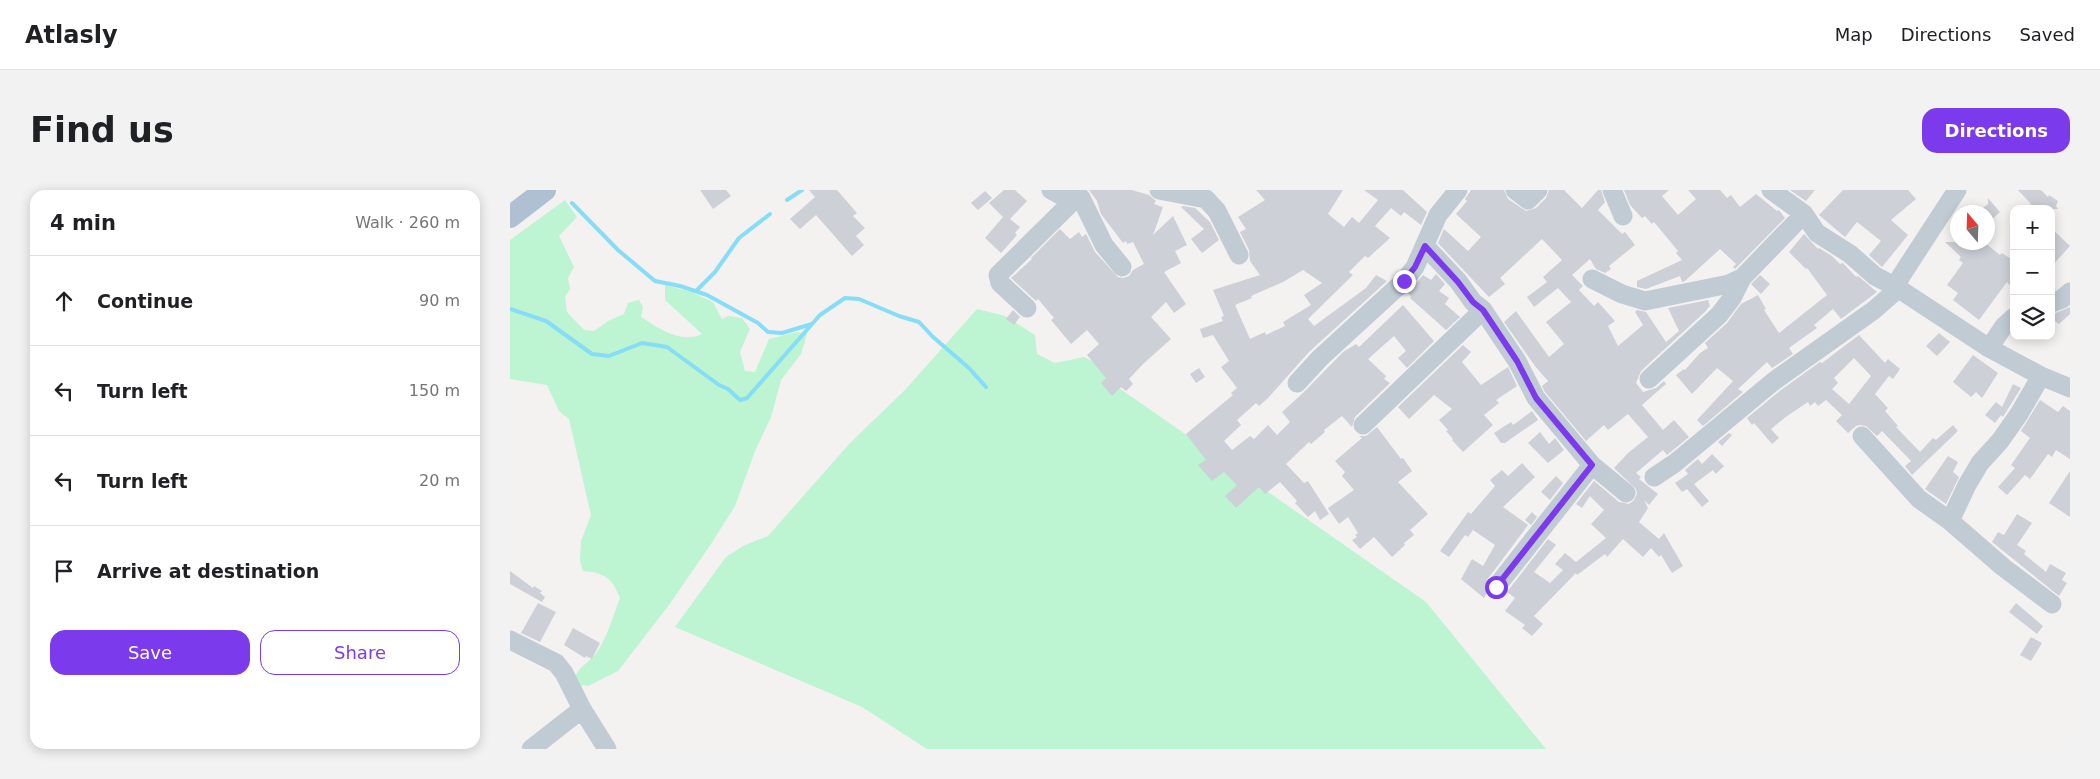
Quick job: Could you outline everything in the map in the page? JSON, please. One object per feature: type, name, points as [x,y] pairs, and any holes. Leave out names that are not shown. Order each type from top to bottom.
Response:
[{"type":"main road","points":[[510,217],[545,190]]},
{"type":"street","points":[[1051,190],[1062,196],[1075,193]]},
{"type":"street","points":[[1159,190],[1206,199],[1217,211],[1239,255]]},
{"type":"street","points":[[1297,383],[1320,358],[1404,281],[1415,267],[1438,215],[1458,190]]},
{"type":"street","points":[[1515,190],[1528,200],[1538,190]]},
{"type":"street","points":[[1612,190],[1623,216]]},
{"type":"street","points":[[1771,190],[1804,214],[1817,233],[1850,254],[1874,276],[1896,287],[1989,348],[2041,376],[2070,388]]},
{"type":"street","points":[[1654,477],[1675,463],[1774,381],[1874,310],[1891,295],[1901,276],[1957,190]]},
{"type":"street","points":[[1075,193],[1081,198],[1104,245],[1122,267]]},
{"type":"street","points":[[1027,308],[1000,283],[998,274],[1075,193]]},
{"type":"street","points":[[1649,379],[1719,315],[1732,298],[1742,278],[1804,214]]},
{"type":"street","points":[[1425,246],[1458,282],[1473,302],[1483,310],[1517,361],[1536,398],[1592,465],[1626,493]]},
{"type":"street","points":[[1592,279],[1622,294],[1645,301],[1729,284],[1742,278]]},
{"type":"street","points":[[2055,302],[2062,299],[2070,292]]},
{"type":"street","points":[[1363,425],[1483,310]]},
{"type":"street","points":[[1989,348],[2010,321]]},
{"type":"street","points":[[1950,521],[1980,463],[2000,441],[2020,414],[2041,376]]},
{"type":"street","points":[[1862,436],[1919,499],[1950,521],[2003,567],[2052,604]]},
{"type":"street","points":[[1496,587],[1592,465]]},
{"type":"street","points":[[510,640],[556,663],[564,673],[582,709],[608,749]]},
{"type":"street","points":[[532,749],[582,709]]},
{"type":"green space","points":[[565,200],[577,217],[559,236],[574,267],[568,278],[570,289],[565,297],[567,312],[584,330],[594,331],[608,321],[624,314],[628,303],[639,300],[643,307],[641,317],[662,330],[686,337],[702,334],[665,300],[665,285],[691,292],[713,302],[722,319],[728,316],[742,318],[750,329],[740,352],[745,371],[755,372],[769,339],[797,332],[807,334],[801,354],[781,380],[771,417],[755,451],[735,506],[669,605],[618,671],[588,686],[580,685],[575,678],[578,671],[599,649],[620,598],[614,585],[606,577],[597,573],[583,571],[580,561],[581,541],[591,515],[569,419],[559,411],[547,385],[510,379],[510,240]]},
{"type":"green space","points":[[977,309],[1005,316],[1035,335],[1037,354],[1055,363],[1084,357],[1100,365],[1119,388],[1426,602],[1546,749],[927,749],[862,707],[675,627],[726,557],[745,545],[768,536],[850,443],[905,390]]},
{"type":"building","points":[[700,190],[726,190],[731,196],[713,209]]},
{"type":"building","points":[[809,190],[837,190],[857,213],[853,216],[865,228],[856,236],[864,245],[852,256],[816,215],[800,229],[790,219],[815,197]]},
{"type":"building","points":[[1004,190],[1015,190],[1027,201],[1010,219],[1020,227],[1015,233],[1017,235],[1001,253],[985,238],[1003,217],[989,203]]},
{"type":"building","points":[[1089,190],[1132,190],[1149,195],[1156,201],[1154,204],[1163,207],[1153,235],[1173,216],[1187,245],[1175,251],[1181,263],[1164,272],[1186,304],[1174,313],[1166,302],[1151,317],[1171,339],[1129,379],[1133,384],[1126,391],[1121,387],[1112,396],[1101,383],[1106,378],[1087,355],[1099,344],[1087,330],[1071,344],[1051,320],[1054,318],[1038,299],[1036,301],[1011,278],[1060,229],[1070,239],[1079,232],[1082,237],[1086,234],[1095,252],[1118,277],[1129,276],[1133,270],[1144,264],[1133,242],[1127,244],[1126,241],[1123,243],[1101,214],[1097,201]]},
{"type":"building","points":[[1256,190],[1343,190],[1328,214],[1344,227],[1352,217],[1359,223],[1378,200],[1364,190],[1403,190],[1427,212],[1421,225],[1404,212],[1401,216],[1391,208],[1375,226],[1390,238],[1368,258],[1365,256],[1349,272],[1353,275],[1308,319],[1314,326],[1366,288],[1376,275],[1387,281],[1309,352],[1268,398],[1259,406],[1256,403],[1237,420],[1241,425],[1224,441],[1232,450],[1250,436],[1254,439],[1268,425],[1277,435],[1290,422],[1282,412],[1343,352],[1356,344],[1359,347],[1403,305],[1434,341],[1407,368],[1398,358],[1406,351],[1394,336],[1368,359],[1386,376],[1384,379],[1390,383],[1355,417],[1352,427],[1342,416],[1324,430],[1325,432],[1311,444],[1309,442],[1286,464],[1304,483],[1308,481],[1329,514],[1320,520],[1315,511],[1308,517],[1280,482],[1265,494],[1259,487],[1236,508],[1225,496],[1237,485],[1224,472],[1212,481],[1198,465],[1206,460],[1186,434],[1233,395],[1231,393],[1237,388],[1221,367],[1229,361],[1213,335],[1203,338],[1200,329],[1223,321],[1221,317],[1224,316],[1213,290],[1260,275],[1250,261],[1249,250],[1240,232],[1246,229],[1238,217],[1265,200]],"holes":[[[1303,270],[1322,283],[1304,295],[1311,305],[1283,322],[1285,326],[1266,335],[1265,332],[1250,339],[1235,305],[1252,298],[1251,296],[1283,282]]]},
{"type":"building","points":[[1471,190],[1504,190],[1508,199],[1526,211],[1536,208],[1546,198],[1549,190],[1564,190],[1582,208],[1598,190],[1601,190],[1605,202],[1598,210],[1622,234],[1625,232],[1635,245],[1609,266],[1611,269],[1605,273],[1596,269],[1590,259],[1572,275],[1583,286],[1579,290],[1594,306],[1598,302],[1615,321],[1608,326],[1618,346],[1643,325],[1635,312],[1637,310],[1646,312],[1666,342],[1679,331],[1668,308],[1708,300],[1710,306],[1641,371],[1636,383],[1643,392],[1656,388],[1664,381],[1666,384],[1642,405],[1663,430],[1674,420],[1689,437],[1667,455],[1663,450],[1636,473],[1641,477],[1639,479],[1658,494],[1649,505],[1644,500],[1648,508],[1639,522],[1659,539],[1664,533],[1683,566],[1672,573],[1661,555],[1659,557],[1651,548],[1643,557],[1623,539],[1607,557],[1605,554],[1577,575],[1576,573],[1534,616],[1543,624],[1532,636],[1522,628],[1525,625],[1505,611],[1515,598],[1507,592],[1548,539],[1556,545],[1534,572],[1550,583],[1563,570],[1555,564],[1565,553],[1576,562],[1606,538],[1591,524],[1604,510],[1590,496],[1582,508],[1576,504],[1594,481],[1619,502],[1629,504],[1634,500],[1637,494],[1636,489],[1614,468],[1628,453],[1648,437],[1628,414],[1608,430],[1604,425],[1586,441],[1545,392],[1542,386],[1548,381],[1504,322],[1516,311],[1549,357],[1564,344],[1546,322],[1571,302],[1558,288],[1534,307],[1527,297],[1547,282],[1543,277],[1562,260],[1542,239],[1500,278],[1505,284],[1489,297],[1438,243],[1444,229],[1468,251],[1481,237],[1456,214],[1467,201],[1465,199]]},
{"type":"building","points":[[1624,190],[1669,190],[1662,196],[1678,215],[1696,199],[1688,190],[1720,190],[1727,198],[1731,195],[1740,207],[1756,194],[1777,211],[1779,210],[1785,218],[1735,269],[1733,267],[1736,264],[1720,249],[1685,281],[1682,282],[1680,276],[1646,289],[1637,287],[1637,281],[1682,260],[1676,253],[1678,251],[1654,222],[1652,224],[1645,216],[1642,218],[1630,205]]},
{"type":"building","points":[[1790,190],[1815,190],[1806,201]]},
{"type":"building","points":[[1843,190],[1908,190],[1916,199],[1891,220],[1908,235],[1882,267],[1869,255],[1881,241],[1857,222],[1845,237],[1819,215]]},
{"type":"building","points":[[2018,190],[2041,190],[2048,197],[2049,195],[2058,201],[2056,206],[2058,209],[2055,209],[2055,205],[2031,204]]},
{"type":"building","points":[[985,191],[992,198],[978,210],[971,203]]},
{"type":"building","points":[[1988,198],[1994,205],[1987,205]]},
{"type":"building","points":[[1995,206],[2000,212],[1995,217]]},
{"type":"building","points":[[1181,207],[1195,208],[1210,222],[1219,240],[1202,253],[1191,239],[1204,229]]},
{"type":"building","points":[[2055,232],[2070,246],[2055,263]]},
{"type":"building","points":[[1804,234],[1818,249],[1832,256],[1840,264],[1843,263],[1856,277],[1858,276],[1877,292],[1841,319],[1833,309],[1814,325],[1817,328],[1789,348],[1793,354],[1772,368],[1767,362],[1738,389],[1743,392],[1703,426],[1697,420],[1733,381],[1717,368],[1692,394],[1676,375],[1685,370],[1700,353],[1708,348],[1705,343],[1727,323],[1741,304],[1758,295],[1766,309],[1764,310],[1779,333],[1827,295],[1807,268],[1789,252]]},
{"type":"building","points":[[1954,250],[1994,250],[2000,255],[2002,253],[2010,258],[2010,285],[2007,282],[1979,320],[1953,300],[1958,293],[1947,285],[1963,263],[1959,260],[1961,257]]},
{"type":"building","points":[[1436,274],[1445,284],[1439,291],[1449,298],[1445,304],[1460,317],[1446,330],[1410,298],[1408,293],[1423,275],[1431,280]]},
{"type":"building","points":[[1760,275],[1770,284],[1761,294],[1751,284]]},
{"type":"building","points":[[2070,307],[2070,314],[2059,324],[2055,321],[2056,313]]},
{"type":"building","points":[[1013,310],[1020,317],[1014,325],[1006,319]]},
{"type":"building","points":[[1939,333],[1950,342],[1937,356],[1926,346]]},
{"type":"building","points":[[1859,335],[1885,363],[1888,359],[1900,369],[1893,379],[1889,376],[1875,394],[1888,408],[1885,411],[1898,426],[1896,427],[1920,452],[1933,438],[1936,440],[1953,425],[1958,431],[1912,475],[1905,466],[1911,461],[1882,431],[1877,436],[1866,426],[1860,425],[1848,433],[1836,421],[1842,415],[1826,400],[1818,406],[1815,402],[1810,406],[1808,402],[1771,429],[1779,438],[1772,444],[1754,423],[1752,425],[1747,418],[1781,390],[1820,362],[1822,363]],"holes":[[[1854,358],[1871,376],[1849,404],[1832,389],[1838,383],[1834,378]]]},
{"type":"building","points":[[1463,345],[1471,352],[1462,362],[1481,385],[1508,367],[1517,386],[1496,400],[1499,403],[1484,415],[1493,425],[1463,452],[1452,440],[1446,431],[1448,430],[1439,420],[1452,409],[1434,395],[1409,419],[1398,407]]},
{"type":"building","points":[[1973,355],[1998,373],[1982,398],[1976,392],[1971,397],[1953,382]]},
{"type":"building","points":[[1199,368],[1205,377],[1196,383],[1190,374]]},
{"type":"building","points":[[2013,384],[2021,388],[2003,417],[2001,415],[1995,423],[1985,415],[1996,402],[2002,407]]},
{"type":"building","points":[[2040,400],[2058,412],[2063,406],[2070,411],[2070,459],[2056,450],[2052,457],[2048,454],[2030,479],[2025,475],[2007,495],[1998,487],[2015,468],[2011,465],[2030,438],[2021,431]]},
{"type":"building","points":[[1532,411],[1538,420],[1505,443],[1501,443],[1494,433],[1511,422],[1513,425]]},
{"type":"building","points":[[1377,427],[1412,471],[1398,482],[1428,514],[1410,530],[1414,535],[1392,557],[1374,537],[1360,549],[1352,540],[1357,537],[1355,535],[1358,533],[1348,517],[1339,524],[1328,508],[1354,490],[1342,476],[1345,472],[1335,461],[1362,438],[1359,436],[1366,436]]},
{"type":"building","points":[[1540,432],[1549,444],[1555,438],[1564,450],[1548,463],[1528,443]]},
{"type":"building","points":[[1729,433],[1732,435],[1722,446],[1718,442]]},
{"type":"building","points":[[1712,454],[1724,466],[1716,474],[1713,470],[1694,484],[1709,501],[1702,507],[1687,489],[1682,492],[1675,483],[1688,474],[1685,470],[1698,459],[1702,464]]},
{"type":"building","points":[[1948,456],[1958,462],[1953,472],[1959,477],[1946,504],[1925,489]]},
{"type":"building","points":[[1522,463],[1535,477],[1503,507],[1528,525],[1487,580],[1485,586],[1487,593],[1484,598],[1461,579],[1472,559],[1483,566],[1495,545],[1473,530],[1468,537],[1465,535],[1449,557],[1440,551],[1468,512],[1471,514],[1495,486],[1490,480],[1502,470],[1508,476]]},
{"type":"building","points":[[2070,471],[2070,517],[2049,503]]},
{"type":"building","points":[[1556,476],[1563,483],[1550,500],[1541,492]]},
{"type":"building","points":[[1532,512],[1537,517],[1531,525],[1525,520]]},
{"type":"building","points":[[2017,514],[2032,523],[2017,545],[2026,551],[2024,554],[2046,572],[2050,564],[2066,573],[2062,580],[2067,583],[2059,596],[1992,542],[1998,532],[2004,535]]},
{"type":"building","points":[[510,571],[533,588],[534,586],[542,591],[540,593],[545,597],[542,602],[510,584]]},
{"type":"building","points":[[538,603],[556,612],[540,642],[521,633]]},
{"type":"building","points":[[2016,603],[2043,626],[2037,634],[2009,612]]},
{"type":"building","points":[[573,628],[600,643],[592,659],[586,656],[585,658],[564,645]]},
{"type":"building","points":[[2031,637],[2042,643],[2031,661],[2020,655]]},
{"type":"waterway","points":[[787,200],[802,190]]},
{"type":"waterway","points":[[572,203],[618,250],[655,281],[680,286],[707,295],[758,323],[768,332],[782,333],[812,324]]},
{"type":"waterway","points":[[696,291],[715,272],[739,238],[770,214]]},
{"type":"waterway","points":[[510,309],[546,321],[592,354],[609,356],[642,343],[667,347],[719,385],[728,389],[740,400],[747,398],[820,315],[845,298],[859,299],[899,316],[919,322],[933,337],[969,368],[986,387]]},
{"type":"route","points":[[1404,281],[1415,267],[1425,246],[1458,282],[1473,302],[1483,310],[1517,361],[1536,398],[1592,465],[1585,477],[1496,587]]}]
